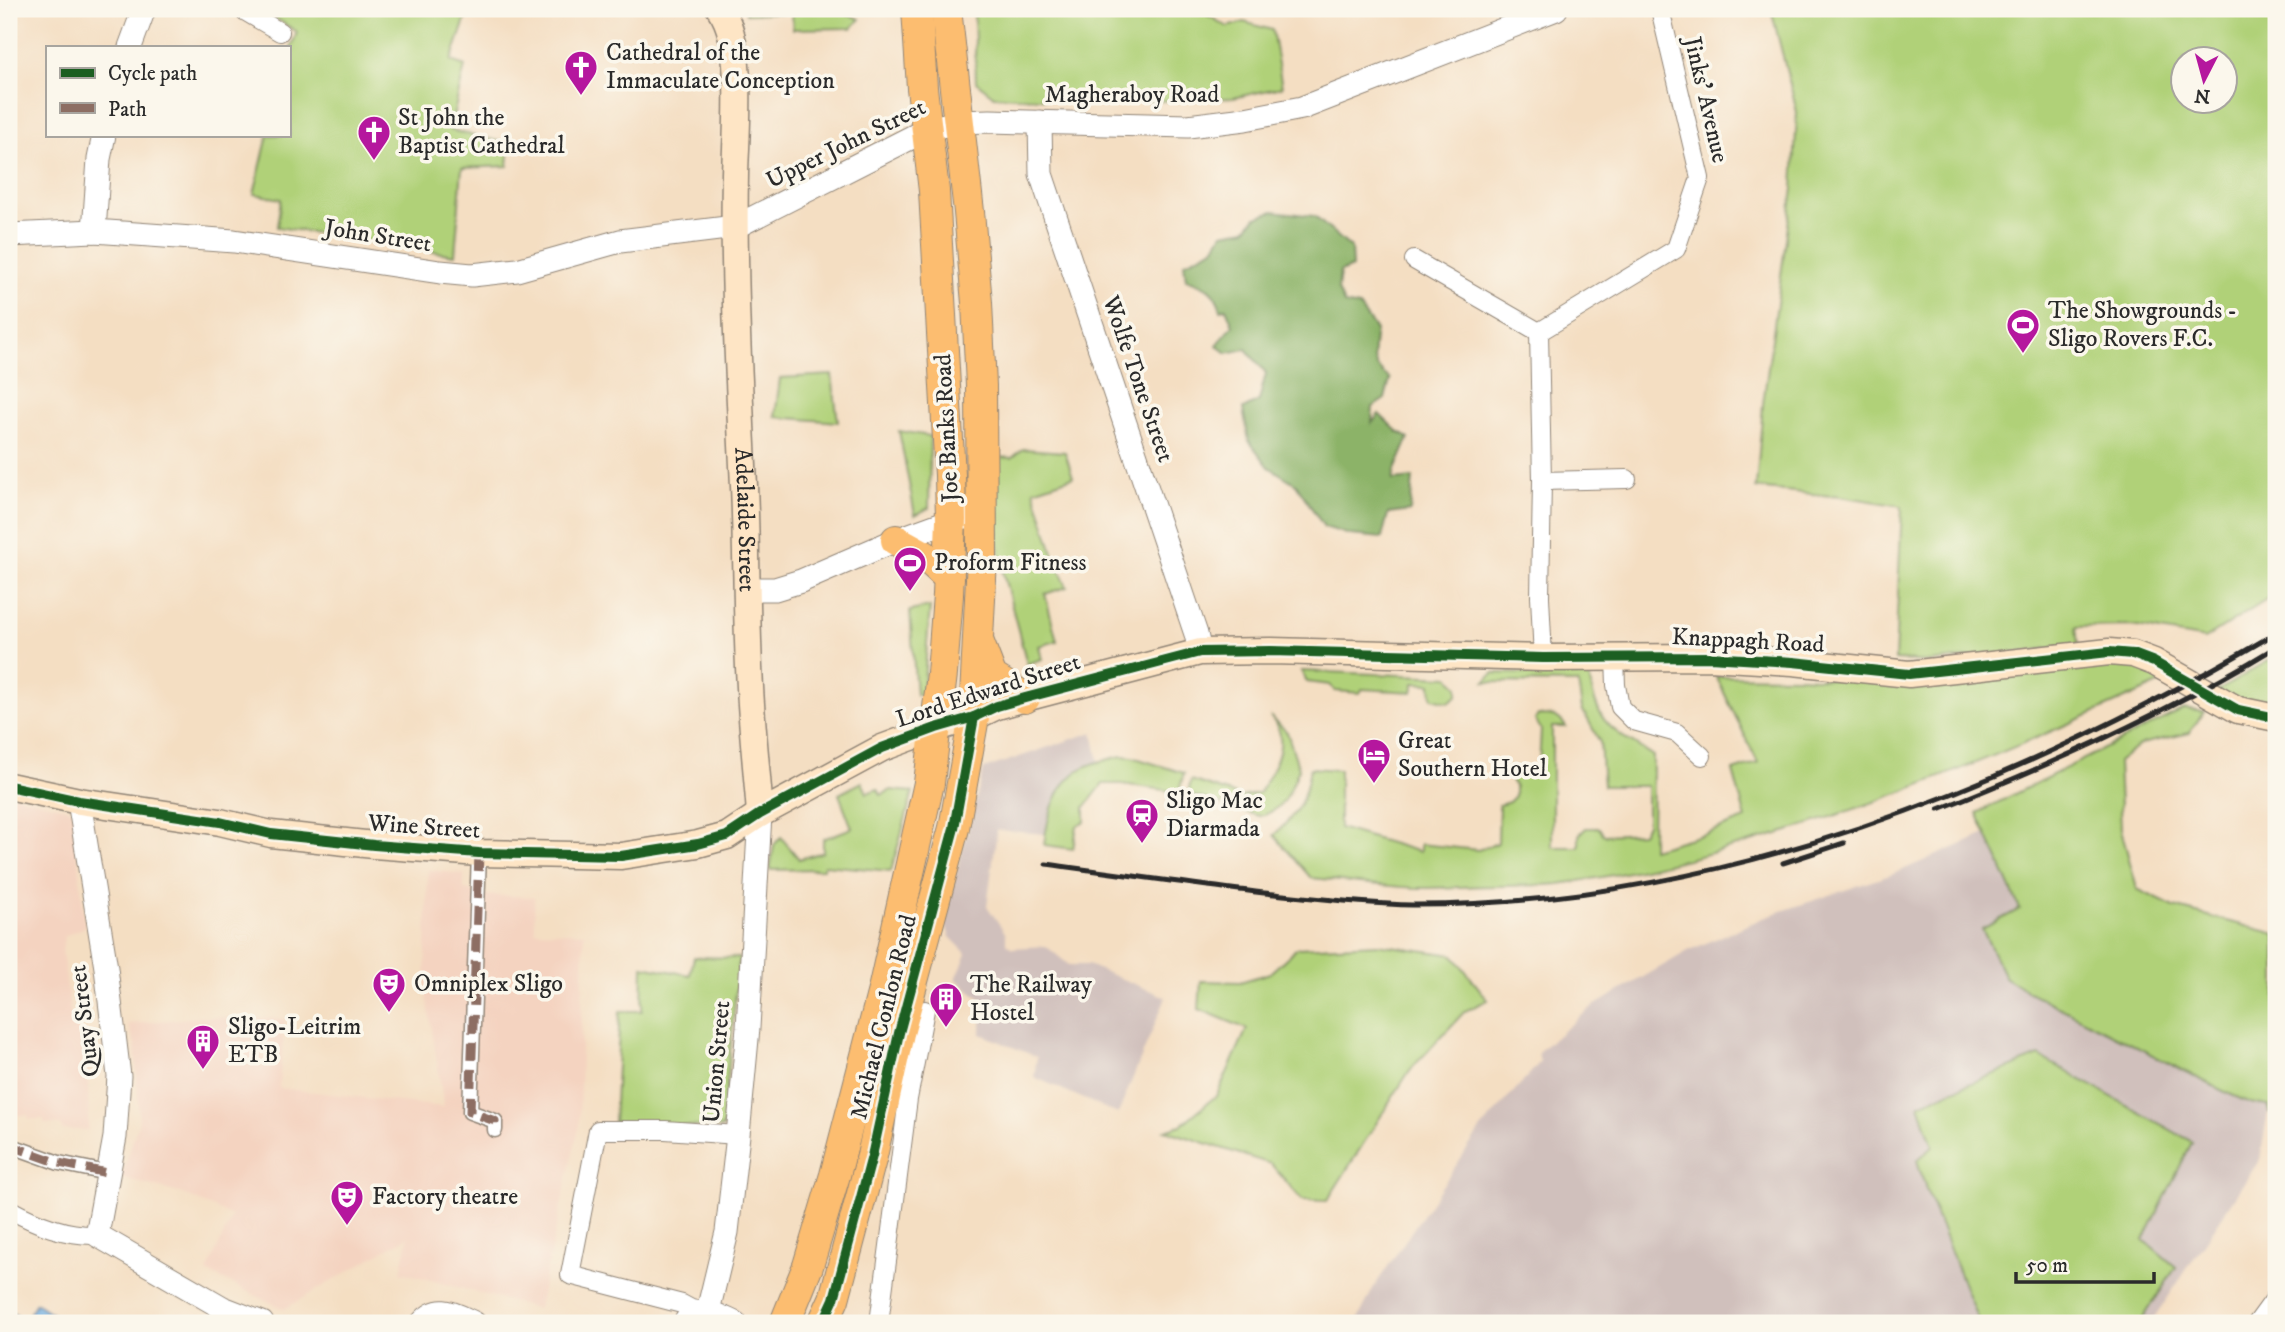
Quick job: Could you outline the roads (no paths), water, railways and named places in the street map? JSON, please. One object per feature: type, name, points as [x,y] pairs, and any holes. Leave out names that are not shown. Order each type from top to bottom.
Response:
[{"type":"highway","name":"Joe Banks Road","points":[[917,9],[922,88],[934,191],[951,520],[949,578],[936,727]]},
{"type":"highway","name":"Joe Banks Road","points":[[946,9],[977,303],[982,516],[974,717]]},
{"type":"highway","points":[[896,540],[925,556],[949,578]]},
{"type":"highway","points":[[979,643],[992,677],[1025,698]]},
{"type":"highway","name":"Michael Conlon Road","points":[[823,1323],[834,1299],[872,1156],[900,1033],[954,828],[974,717]]},
{"type":"highway","name":"Michael Conlon Road","points":[[785,1323],[821,1228],[879,1004],[929,783],[936,727]]},
{"type":"main road","name":"Adelaide Street","points":[[720,9],[729,22],[733,37],[738,107],[735,227],[738,350],[750,686],[760,814]]},
{"type":"main road","name":"Knappagh Road","points":[[1200,652],[1271,651],[1543,658],[1710,657],[1909,674],[2109,652],[2133,654],[2154,662],[2238,710],[2276,718]]},
{"type":"main road","name":"Lord Edward Street","points":[[760,814],[882,748],[936,727],[974,717],[997,706],[1025,698],[1200,652]]},
{"type":"main road","name":"Wine Street","points":[[9,786],[79,801],[220,822],[271,834],[479,853],[623,856],[698,844],[727,836],[760,814]]},
{"type":"street","points":[[130,46],[144,9]]},
{"type":"street","points":[[242,9],[280,32]]},
{"type":"street","name":"Magheraboy Road","points":[[1032,122],[1188,126],[1302,108],[1556,9]]},
{"type":"street","name":"Jinks' Avenue","points":[[1539,332],[1676,249],[1700,178],[1660,9]]},
{"type":"street","name":"Upper John Street","points":[[735,227],[928,129],[958,122],[1032,122]]},
{"type":"street","name":"Wolfe Tone Street","points":[[1032,122],[1041,174],[1200,652]]},
{"type":"street","points":[[94,231],[104,136]]},
{"type":"street","name":"John Street","points":[[9,234],[94,231],[234,242],[327,254],[424,271],[472,275],[517,270],[620,241],[735,227]]},
{"type":"street","points":[[1414,260],[1539,332],[1542,481],[1540,597],[1543,658]]},
{"type":"street","points":[[1542,481],[1626,479]]},
{"type":"street","points":[[748,589],[775,589],[801,581],[896,540],[951,520],[982,516]]},
{"type":"street","points":[[1615,657],[1620,707],[1634,721],[1677,733],[1702,756]]},
{"type":"street","name":"Quay Street","points":[[79,801],[106,968],[119,1076],[115,1138],[97,1235]]},
{"type":"street","name":"Union Street","points":[[696,1315],[727,1232],[748,1028],[760,814]]},
{"type":"street","points":[[479,853],[470,1112],[495,1121],[495,1130]]},
{"type":"street","points":[[879,1323],[908,1099],[925,1010]]},
{"type":"street","points":[[735,1323],[696,1315],[682,1304],[570,1275],[598,1130],[665,1130],[738,1135]]},
{"type":"street","points":[[9,1145],[59,1163],[107,1173]]},
{"type":"street","points":[[9,1209],[57,1231],[97,1235],[220,1315],[262,1323]]},
{"type":"street","points":[[2257,1323],[2276,1297]]},
{"type":"street","points":[[422,1323],[432,1313],[444,1311],[474,1323]]},
{"type":"water","points":[[36,1303],[65,1323],[9,1323],[9,1311],[25,1321]]},
{"type":"railway","points":[[1046,864],[1264,893],[1412,905],[1527,900],[1640,885],[1752,860],[1861,827],[1969,787],[2074,741],[2176,689],[2276,633]]},
{"type":"railway","points":[[1939,809],[2153,715],[2276,647]]},
{"type":"railway","points":[[1783,863],[1844,843]]},
{"type":"place","name":"Cathedral of the Immaculate Conception","points":[[581,97]]},
{"type":"place","name":"St John the Baptist Cathedral","points":[[374,162]]},
{"type":"place","name":"The Showgrounds - Sligo Rovers F.C.","points":[[2023,355]]},
{"type":"place","name":"Proform Fitness","points":[[910,593]]},
{"type":"place","name":"Great Southern Hotel","points":[[1374,785]]},
{"type":"place","name":"Sligo Mac Diarmada","points":[[1142,845]]},
{"type":"place","name":"Omniplex Sligo","points":[[389,1014]]},
{"type":"place","name":"The Railway Hostel","points":[[946,1029]]},
{"type":"place","name":"Sligo-Leitrim ETB","points":[[203,1071]]},
{"type":"place","name":"Factory theatre","points":[[347,1227]]}]
